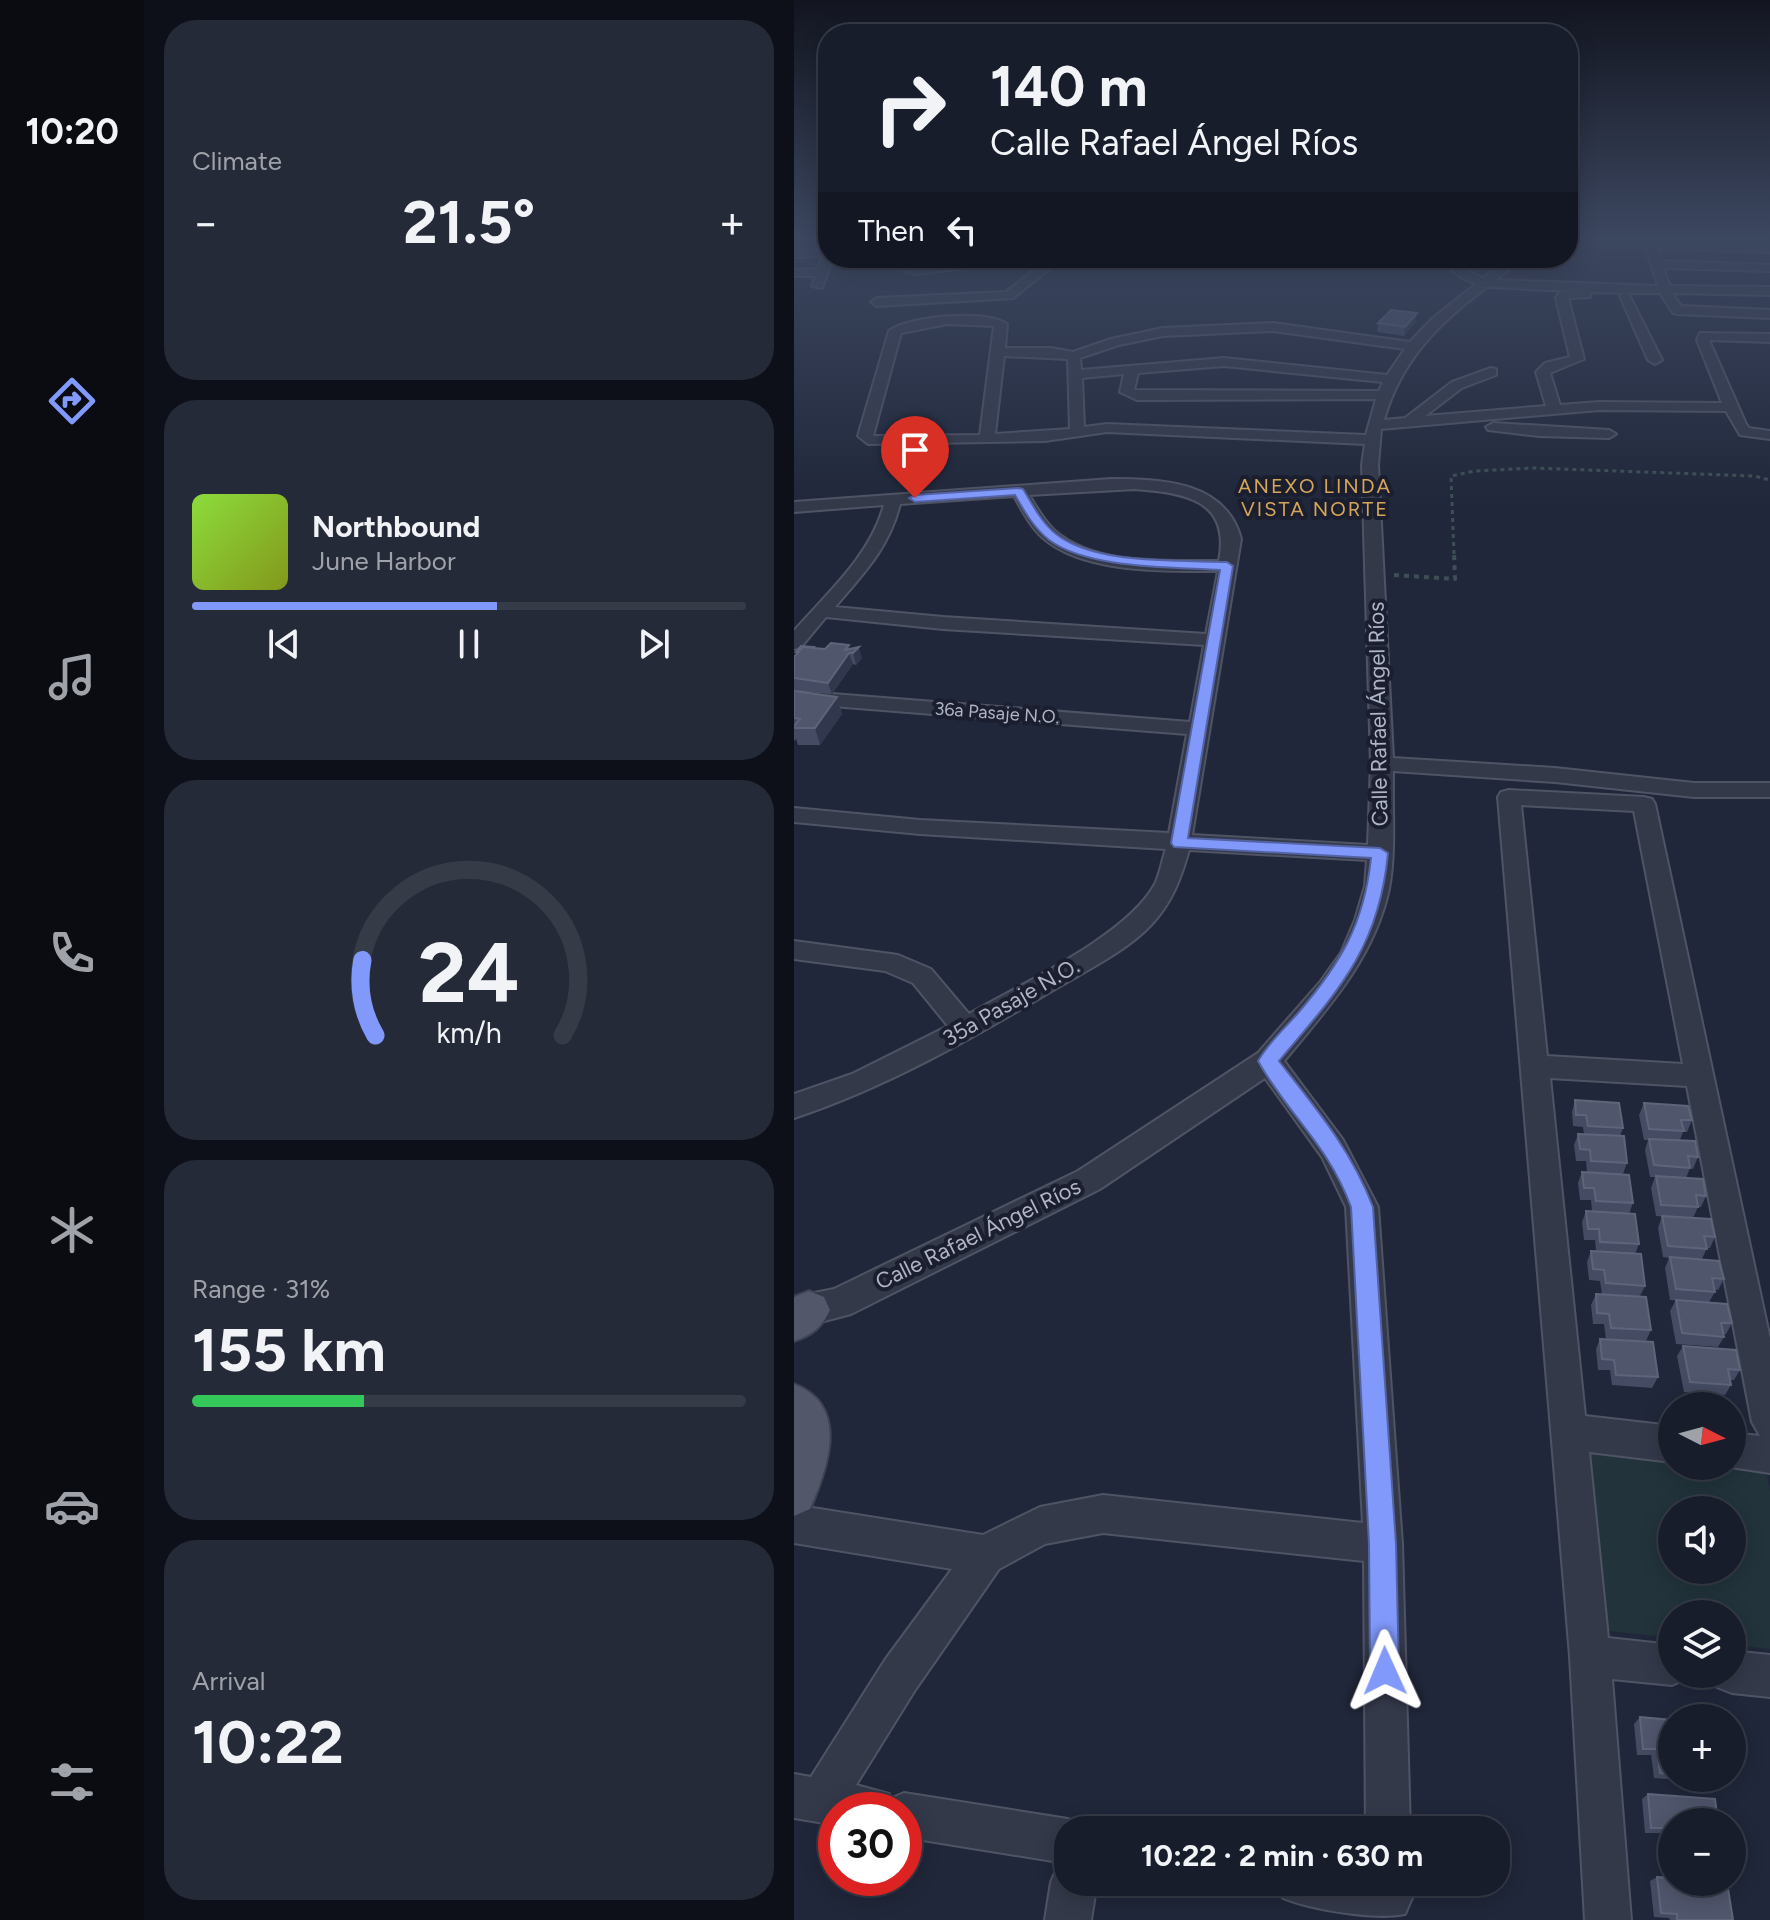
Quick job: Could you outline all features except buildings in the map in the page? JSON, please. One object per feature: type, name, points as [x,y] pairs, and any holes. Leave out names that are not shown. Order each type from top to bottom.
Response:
[{"type":"main road","points":[[794,1493],[807,1455],[801,1416]]},
{"type":"street","points":[[910,326],[895,331],[865,436],[868,440],[1045,437],[1147,413],[1382,395]]},
{"type":"street","points":[[987,438],[1001,326]]},
{"type":"street","name":"Calle Rafael Ángel Ríos","points":[[799,1315],[839,1303],[1089,1180],[1268,1061],[1330,988],[1352,956],[1368,920],[1377,886],[1380,853],[1382,764],[1370,465],[1372,432],[1389,379],[1412,346],[1432,326]]},
{"type":"street","points":[[1555,411],[1543,372],[1544,368],[1574,361],[1578,355],[1570,326]]},
{"type":"street","points":[[1639,326],[1655,360]]},
{"type":"street","points":[[996,352],[1051,352],[1074,356],[1138,336],[1222,328],[1292,328],[1412,346]]},
{"type":"street","points":[[1770,353],[1765,337],[1716,335],[1705,336],[1703,340],[1730,407],[1745,432],[1770,435]]},
{"type":"street","points":[[1074,356],[1077,431]]},
{"type":"street","points":[[1077,374],[1224,362],[1389,379]]},
{"type":"street","points":[[1132,368],[1127,392],[1147,413],[1372,432],[1409,422],[1629,405],[1730,407]]},
{"type":"street","points":[[1409,422],[1457,385],[1491,372]]},
{"type":"street","points":[[1467,418],[1507,430],[1609,434]]},
{"type":"street","name":"35a Pasaje N.O.","points":[[794,1106],[862,1082],[966,1029],[1097,952],[1142,919],[1167,885],[1179,843],[1201,729],[1213,640],[1232,539],[1229,523],[1220,510],[1205,499],[1185,491],[1129,485],[1019,491]]},
{"type":"street","points":[[794,507],[1019,491],[1034,518],[1051,536],[1070,548],[1130,561],[1227,566]]},
{"type":"street","points":[[794,643],[871,553],[885,531],[893,500]]},
{"type":"street","points":[[822,611],[943,623],[1213,640]]},
{"type":"street","name":"36a Pasaje N.O.","points":[[794,697],[1201,729]]},
{"type":"street","points":[[1382,764],[1555,775],[1694,790],[1770,790]]},
{"type":"street","points":[[1608,1920],[1590,1656],[1509,797],[1644,804],[1770,1422]]},
{"type":"street","points":[[794,815],[920,827],[1380,853]]},
{"type":"street","points":[[794,950],[889,962],[922,976],[966,1029]]},
{"type":"street","points":[[1268,1061],[1333,1146],[1350,1175],[1362,1207],[1383,1544],[1388,1816]]},
{"type":"street","points":[[1534,1066],[1699,1076]]},
{"type":"street","points":[[1568,1432],[1658,1442]]},
{"type":"street","points":[[1746,1452],[1770,1455]]},
{"type":"street","points":[[808,1799],[985,1555],[1040,1526],[1103,1514],[1383,1544]]},
{"type":"street","points":[[794,1524],[985,1555]]},
{"type":"street","points":[[1590,1656],[1658,1663]]},
{"type":"street","points":[[1746,1673],[1770,1676]]},
{"type":"street","points":[[922,1818],[1054,1839]]},
{"type":"street","points":[[1068,1920],[1072,1896]]},
{"type":"street","points":[[1369,1896],[1389,1900]]},
{"type":"path","points":[[1375,574],[1455,579],[1451,476],[1475,471],[1533,468],[1754,476],[1770,480]]},
{"type":"shaded area","points":[[1583,1446],[1658,1454],[1658,1480],[1746,1480],[1746,1466],[1765,1466],[1770,1490],[1770,1649],[1746,1646],[1746,1600],[1658,1600],[1658,1636],[1601,1630]]},
{"type":"district","name":"ANEXO LINDA VISTA NORTE","points":[[1315,498]]},
{"type":"route","points":[[915,498],[1019,491],[1034,518],[1051,536],[1070,548],[1130,561],[1227,566],[1179,843],[1380,853],[1377,886],[1368,920],[1352,956],[1330,988],[1268,1061],[1333,1146],[1350,1175],[1362,1207],[1383,1544],[1385,1671]]}]
